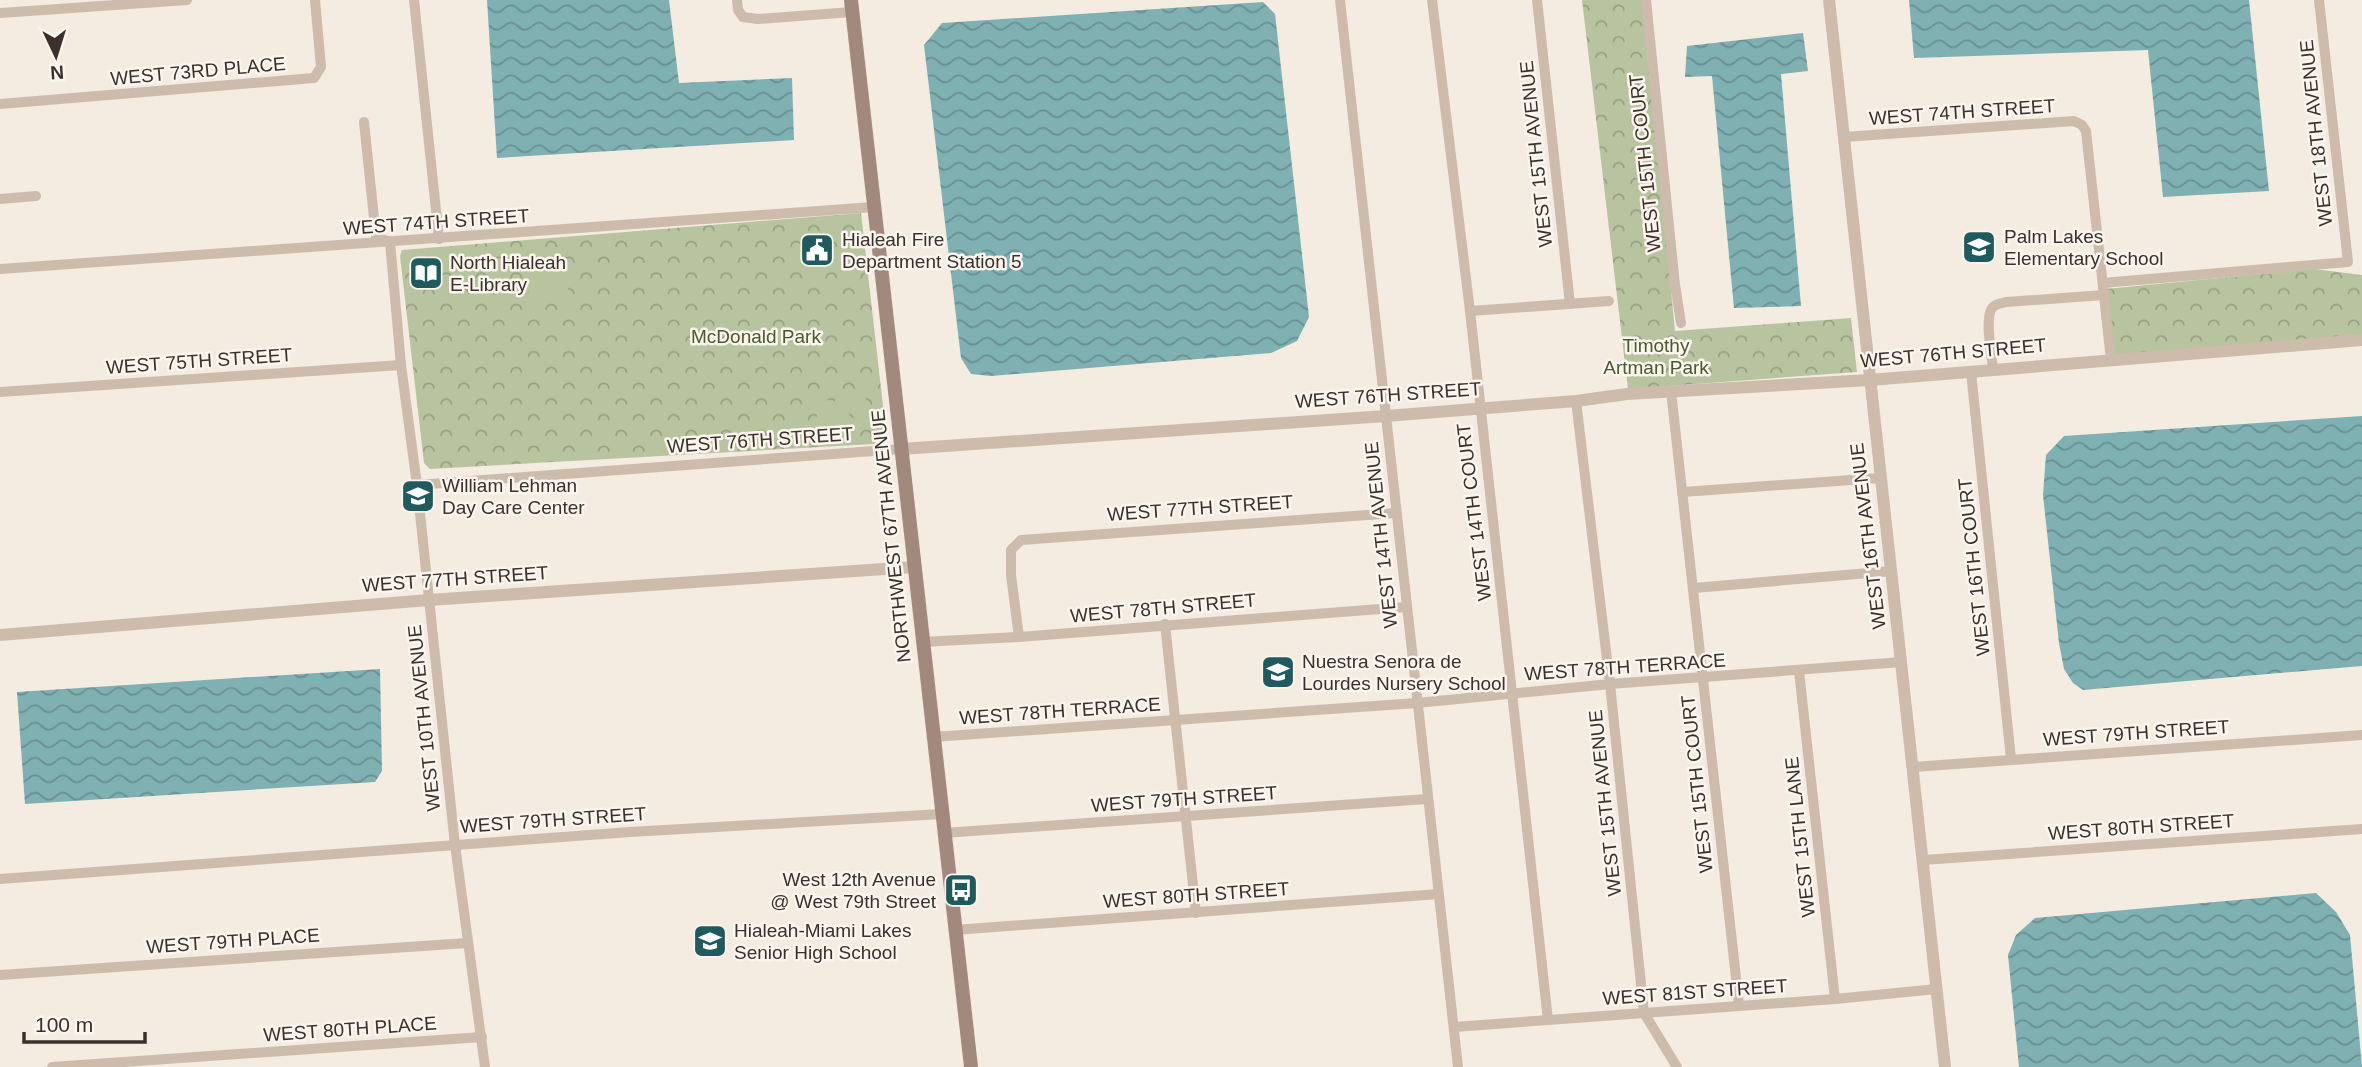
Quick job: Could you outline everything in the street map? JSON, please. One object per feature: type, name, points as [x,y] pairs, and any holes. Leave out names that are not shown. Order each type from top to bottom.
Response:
[{"type":"main road","name":"NORTHWEST 67TH AVENUE","points":[[852,6],[971,1067]]},
{"type":"street","points":[[0,13],[187,0]]},
{"type":"street","name":"WEST 73RD PLACE","points":[[0,104],[314,78],[321,67],[315,0]]},
{"type":"street","points":[[414,0],[439,239]]},
{"type":"street","points":[[737,0],[738,10],[743,17],[758,19],[852,6]]},
{"type":"street","name":"WEST 14TH AVENUE","points":[[1340,0],[1458,1067]]},
{"type":"street","name":"WEST 14TH COURT","points":[[1432,0],[1548,1020]]},
{"type":"street","name":"WEST 15TH AVENUE","points":[[1538,0],[1570,304]]},
{"type":"street","name":"WEST 15TH COURT","points":[[1646,0],[1681,323]]},
{"type":"street","name":"WEST 16TH AVENUE","points":[[1829,0],[1945,1067]]},
{"type":"street","name":"WEST 18TH AVENUE","points":[[2103,283],[2348,262],[2319,0]]},
{"type":"street","name":"WEST 74TH STREET","points":[[1844,137],[2074,121],[2082,125],[2086,131],[2103,283]]},
{"type":"street","name":"WEST 10TH AVENUE","points":[[364,122],[376,237],[390,243],[401,365],[417,485],[467,943],[485,1067]]},
{"type":"street","points":[[0,199],[36,197]]},
{"type":"street","name":"WEST 74TH STREET","points":[[0,270],[874,206]]},
{"type":"street","points":[[2103,283],[2111,360]]},
{"type":"street","points":[[1993,370],[1989,319],[1990,310],[1995,305],[2104,295]]},
{"type":"street","points":[[1469,311],[1609,301]]},
{"type":"street","name":"WEST 76TH STREET","points":[[417,485],[1386,416],[1576,401],[1627,394],[1870,380],[2362,340]]},
{"type":"street","name":"WEST 75TH STREET","points":[[0,392],[401,365]]},
{"type":"street","name":"WEST 16TH COURT","points":[[1971,372],[2011,759]]},
{"type":"street","name":"WEST 15TH COURT","points":[[1671,391],[1739,1005]]},
{"type":"street","name":"WEST 15TH AVENUE","points":[[1576,401],[1610,684],[1644,1013],[1677,1067]]},
{"type":"street","points":[[1683,492],[1880,478]]},
{"type":"street","name":"WEST 77TH STREET","points":[[1019,637],[1011,550],[1021,540],[1396,513]]},
{"type":"street","name":"WEST 77TH STREET","points":[[0,635],[429,600],[914,567]]},
{"type":"street","points":[[1694,588],[1892,571]]},
{"type":"street","name":"WEST 78TH STREET","points":[[922,642],[1406,607]]},
{"type":"street","points":[[1165,624],[1196,913]]},
{"type":"street","name":"WEST 78TH TERRACE","points":[[933,737],[1418,703],[1610,684],[1902,662]]},
{"type":"street","name":"WEST 15TH LANE","points":[[1799,671],[1835,999]]},
{"type":"street","name":"WEST 79TH STREET","points":[[1913,767],[2362,735]]},
{"type":"street","name":"WEST 79TH STREET","points":[[944,833],[1427,799]]},
{"type":"street","name":"WEST 79TH STREET","points":[[0,879],[738,825],[942,814]]},
{"type":"street","name":"WEST 80TH STREET","points":[[1923,860],[2362,829]]},
{"type":"street","name":"WEST 80TH STREET","points":[[955,930],[1439,894]]},
{"type":"street","name":"WEST 79TH PLACE","points":[[0,975],[467,943]]},
{"type":"street","name":"WEST 81ST STREET","points":[[1454,1027],[1937,989]]},
{"type":"street","name":"WEST 80TH PLACE","points":[[52,1067],[482,1037]]},
{"type":"green space","name":"Timothy Artman Park","points":[[1582,0],[1642,0],[1675,331],[1851,318],[1857,372],[1628,389]]},
{"type":"green space","name":"McDonald Park","points":[[861,213],[886,432],[874,444],[430,469],[424,463],[400,256],[402,250]]},
{"type":"green space","points":[[567,266],[569,302],[529,305],[527,269]]},
{"type":"green space","points":[[2314,269],[2362,275],[2362,337],[2111,357],[2105,289]]},
{"type":"green space","points":[[866,398],[868,427],[854,428],[852,399]]},
{"type":"green space","points":[[848,399],[850,428],[837,429],[835,400]]},
{"type":"green space","points":[[831,400],[834,430],[818,431],[816,401]]},
{"type":"water","points":[[487,0],[669,0],[679,83],[792,78],[794,140],[497,158]]},
{"type":"water","points":[[1909,0],[2249,0],[2269,191],[2163,197],[2148,50],[1914,58]]},
{"type":"water","points":[[1263,2],[1275,14],[1309,317],[1297,341],[1271,353],[991,376],[971,374],[961,358],[924,45],[942,23]]},
{"type":"water","points":[[1803,33],[1808,71],[1781,74],[1801,306],[1734,308],[1712,76],[1685,77],[1687,46]]},
{"type":"water","points":[[2362,416],[2362,666],[2083,690],[2073,683],[2064,669],[2059,643],[2043,495],[2046,455],[2064,436]]},
{"type":"water","points":[[380,669],[382,771],[375,782],[25,804],[17,692]]},
{"type":"water","points":[[2316,893],[2336,912],[2350,935],[2362,1067],[2019,1067],[2008,955],[2016,935],[2035,918]]},
{"type":"place","name":"Palm Lakes Elementary School","points":[[1979,247]]},
{"type":"place","name":"Hialeah Fire Department Station 5","points":[[817,250]]},
{"type":"place","name":"North Hialeah E-Library","points":[[426,273]]},
{"type":"place","name":"William Lehman Day Care Center","points":[[418,496]]},
{"type":"place","name":"Nuestra Senora de Lourdes Nursery School","points":[[1278,672]]},
{"type":"place","name":"West 12th Avenue @ West 79th Street","points":[[961,890]]},
{"type":"place","name":"Hialeah-Miami Lakes Senior High School","points":[[710,941]]}]
